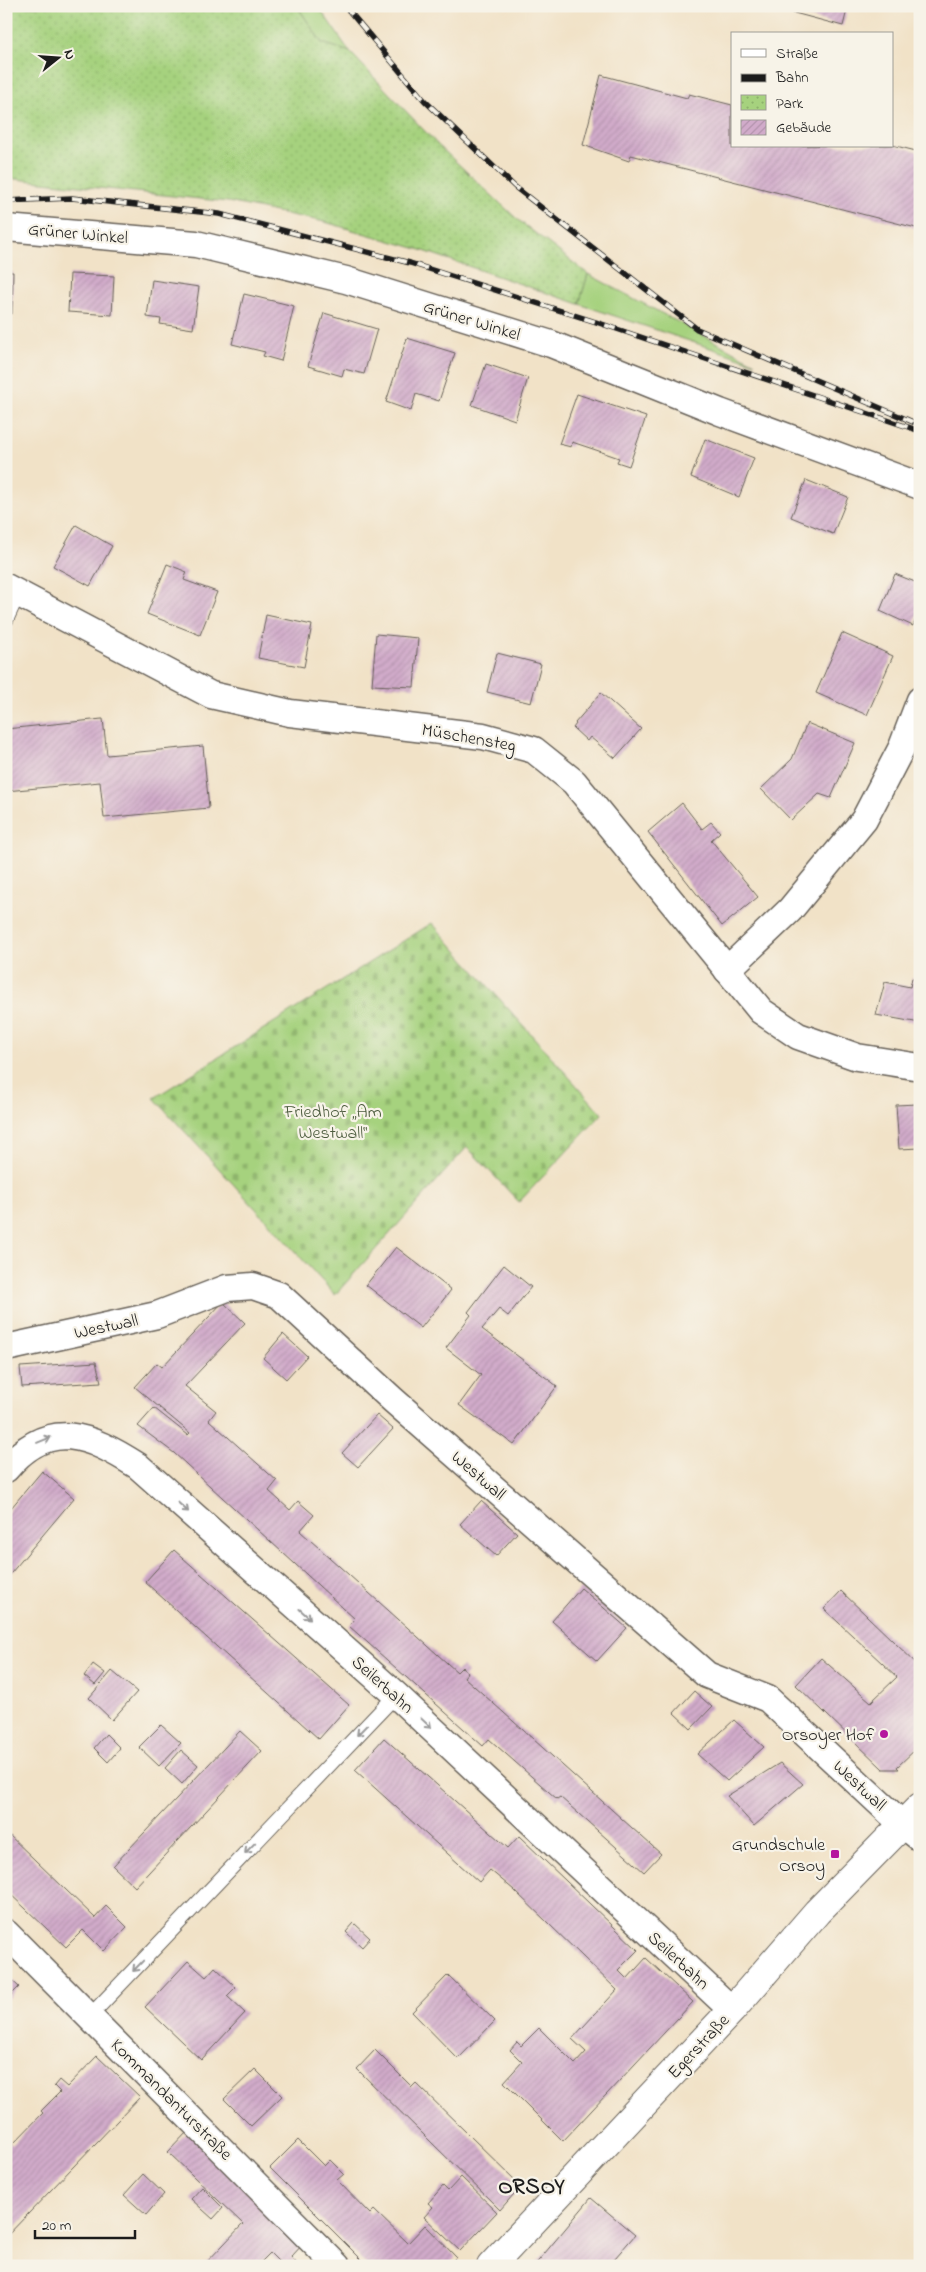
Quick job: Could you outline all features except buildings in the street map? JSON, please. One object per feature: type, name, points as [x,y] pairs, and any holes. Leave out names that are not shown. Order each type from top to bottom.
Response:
[{"type":"street","name":"Grüner Winkel","points":[[6,228],[196,244],[346,280],[551,344],[720,412],[920,486]]},
{"type":"street","name":"Müschensteg","points":[[12,590],[211,695],[290,713],[483,736],[534,750],[574,782],[761,1011],[798,1036],[857,1057],[920,1067]]},
{"type":"street","points":[[727,970],[790,910],[864,820],[902,747],[920,700]]},
{"type":"street","name":"Westwall","points":[[6,1348],[157,1315],[226,1288],[253,1286],[279,1295],[393,1400],[707,1675],[768,1699],[914,1823]]},
{"type":"street","name":"Seilerbahn","points":[[6,1469],[32,1445],[52,1437],[76,1436],[107,1446],[138,1466],[396,1695],[732,2010]]},
{"type":"street","name":"Egerstraße","points":[[491,2266],[732,2010],[817,1912],[914,1823]]},
{"type":"street","name":"Kommandanturstraße","points":[[6,1933],[337,2266]]},
{"type":"lane","points":[[6,620],[12,590]]},
{"type":"lane","points":[[90,2016],[396,1695]]},
{"type":"green space","points":[[6,6],[297,6],[322,43],[350,52],[438,145],[517,219],[588,274],[579,304],[421,250],[325,222],[228,202],[6,178]]},
{"type":"green space","points":[[297,6],[318,6],[350,52],[322,43]]},
{"type":"green space","points":[[588,274],[755,363],[579,304]]},
{"type":"green space","name":"Friedhof „Am Westwall“","points":[[432,923],[602,1114],[519,1202],[467,1147],[335,1295],[154,1098]]},
{"type":"railway","points":[[345,6],[425,101],[515,187],[697,329],[913,422]]},
{"type":"railway","points":[[6,201],[72,198],[219,214],[410,263],[596,322],[920,431]]},
{"type":"place","name":"Orsoyer Hof","points":[[884,1734]]},
{"type":"place","name":"Grundschule Orsoy","points":[[835,1854]]},
{"type":"district","name":"ORSOY","points":[[532,2185]]}]
